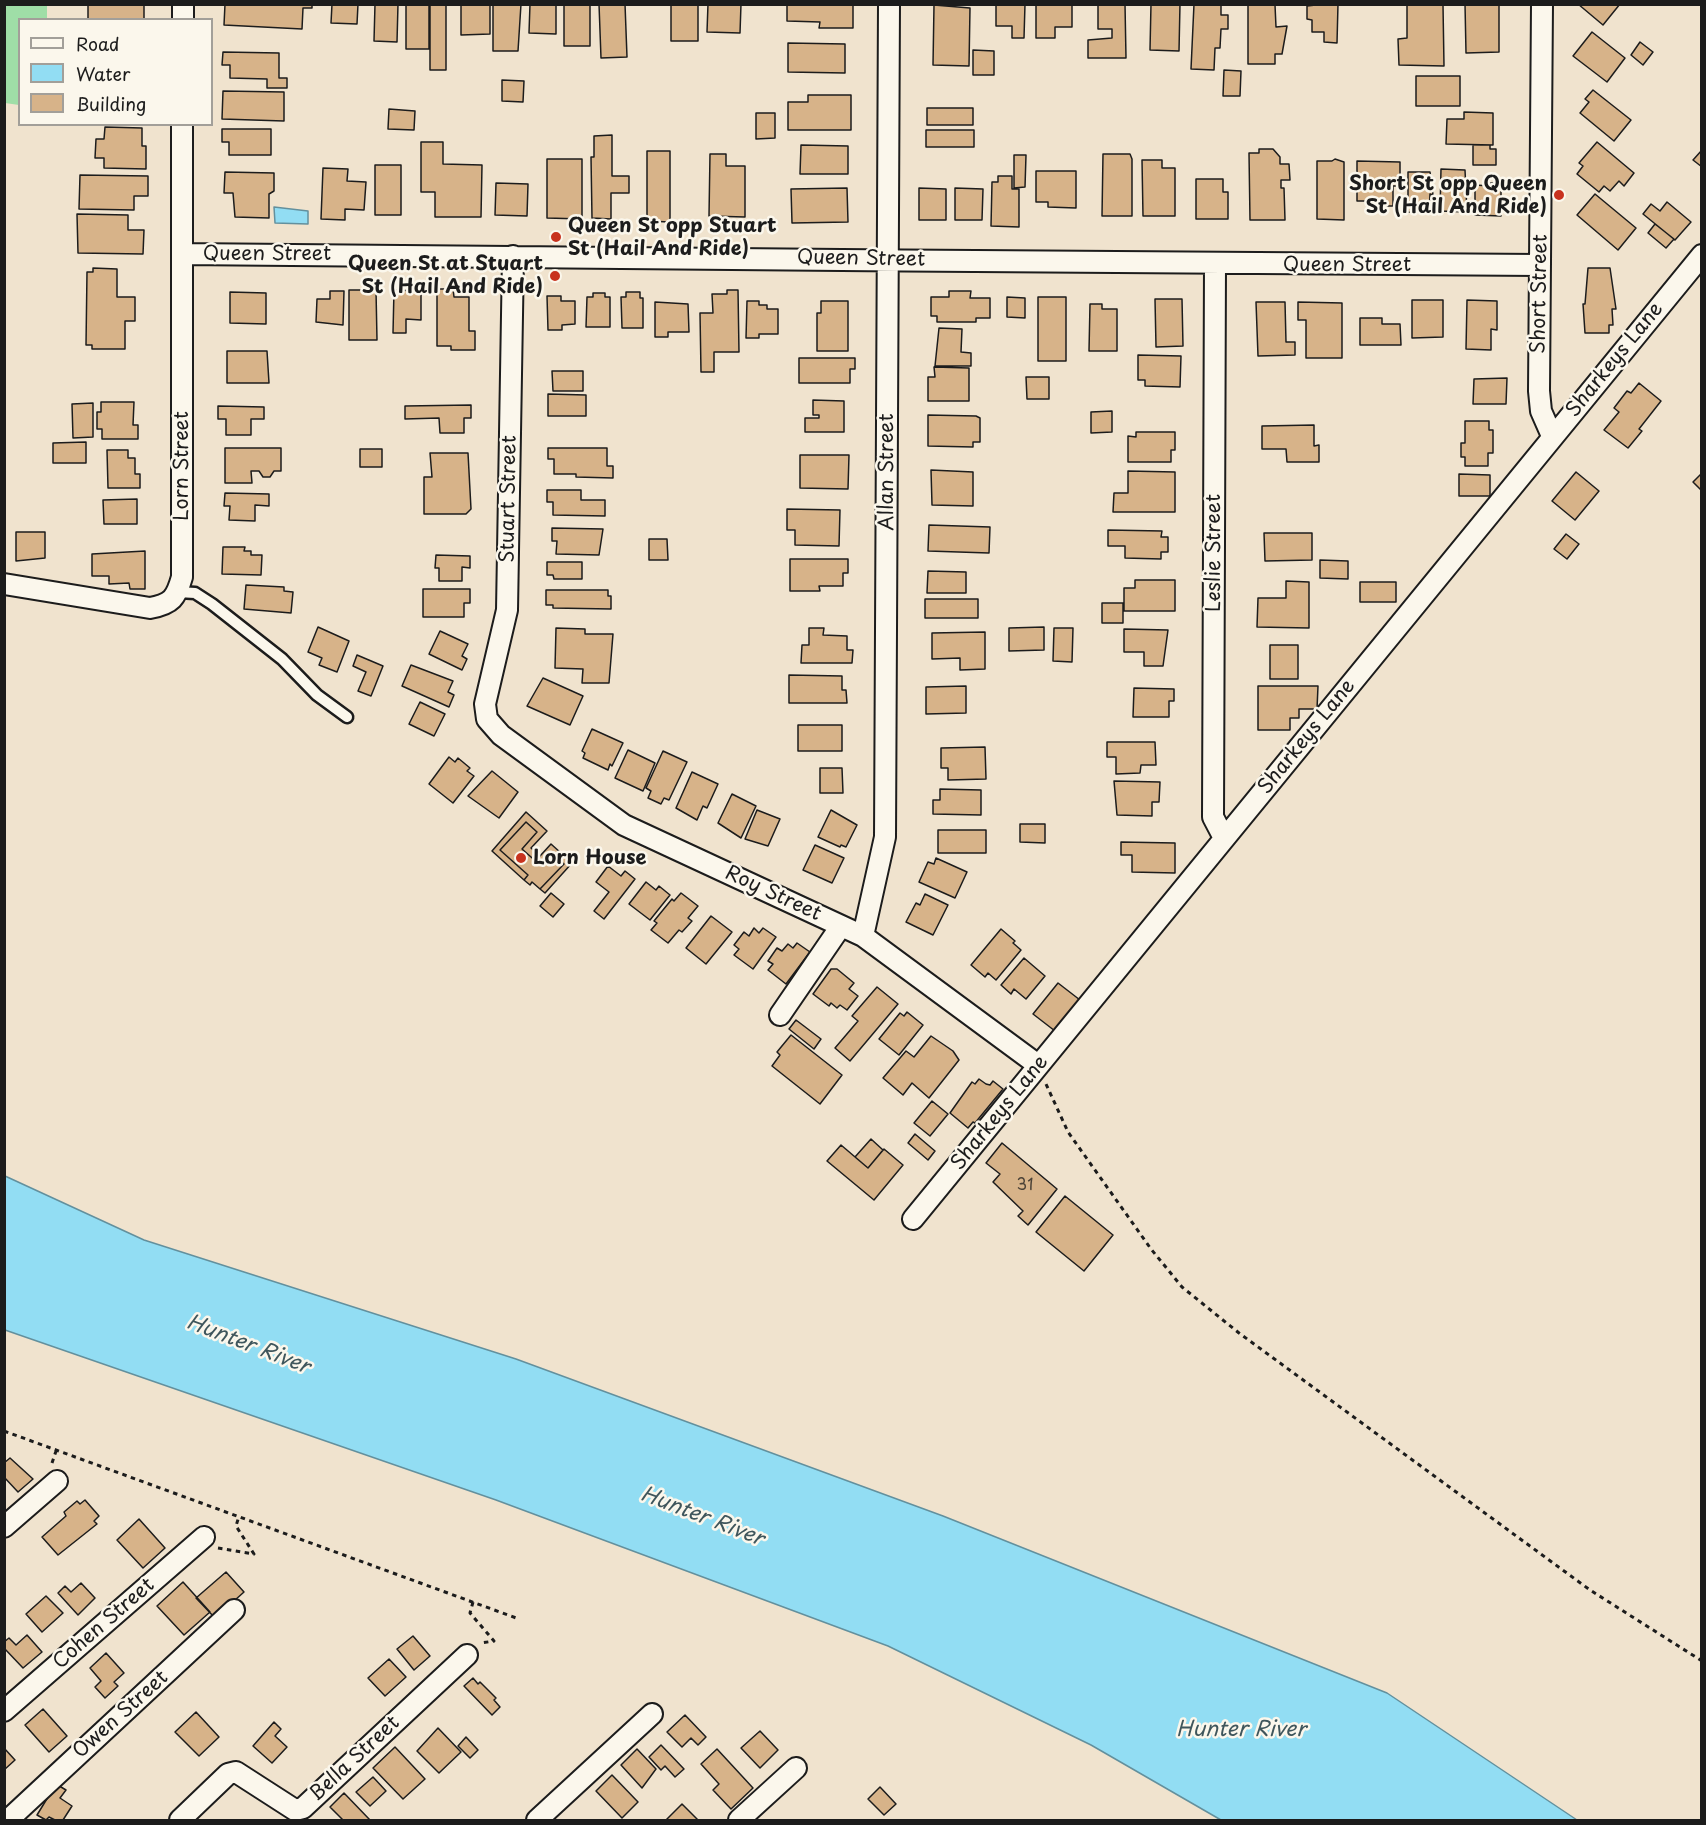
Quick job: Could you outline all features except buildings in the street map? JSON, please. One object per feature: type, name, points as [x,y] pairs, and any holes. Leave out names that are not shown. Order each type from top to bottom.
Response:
[{"type":"street","name":"Allan Street","points":[[863,936],[885,837],[889,4]]},
{"type":"street","name":"Short Street","points":[[1542,4],[1539,391],[1541,411],[1552,436]]},
{"type":"street","name":"Lorn Street","points":[[178,592],[182,577],[182,126]]},
{"type":"street","name":"Queen Street","points":[[182,254],[888,258],[1215,265],[1540,265]]},
{"type":"street","name":"Sharkeys Lane","points":[[913,1219],[1701,255]]},
{"type":"street","name":"Stuart Street","points":[[501,735],[487,719],[485,704],[507,610],[513,256]]},
{"type":"street","name":"Leslie Street","points":[[1215,265],[1213,817],[1224,838]]},
{"type":"street","points":[[4,584],[150,608],[166,605],[178,592]]},
{"type":"street","name":"Roy Street","points":[[501,735],[624,825],[863,936],[1038,1065]]},
{"type":"street","points":[[780,1016],[841,926]]},
{"type":"street","points":[[4,1527],[57,1480]]},
{"type":"street","name":"Cohen Street","points":[[4,1711],[204,1537]]},
{"type":"street","name":"Owen Street","points":[[8,1821],[234,1610]]},
{"type":"street","name":"Bella Street","points":[[180,1821],[228,1774],[236,1772],[295,1810],[303,1808],[467,1655]]},
{"type":"street","points":[[537,1821],[652,1714]]},
{"type":"street","points":[[739,1821],[796,1768]]},
{"type":"lane","points":[[178,592],[195,593],[212,604],[282,659],[317,695],[347,717]]},
{"type":"path","points":[[1038,1065],[1068,1132],[1151,1250],[1182,1287],[1256,1345],[1590,1590],[1701,1661]]},
{"type":"path","points":[[4,1431],[519,1619]]},
{"type":"path","points":[[204,1537],[212,1547],[254,1554],[236,1526],[239,1516]]},
{"type":"path","points":[[467,1655],[459,1646],[494,1641],[470,1613],[473,1602]]},
{"type":"green space","points":[[4,5],[47,5],[47,18],[18,18],[18,105],[5,103]]},
{"type":"water","points":[[274,207],[308,211],[308,224],[275,223]]},
{"type":"water","name":"Hunter River","points":[[5,1176],[144,1240],[516,1359],[943,1516],[1387,1693],[1577,1820],[1221,1820],[1091,1745],[888,1646],[496,1500],[5,1330]]},
{"type":"place","name":"Short St opp Queen St (Hail And Ride)","points":[[1559,195]]},
{"type":"place","name":"Queen St opp Stuart St (Hail And Ride)","points":[[556,237]]},
{"type":"place","name":"Queen St at Stuart St (Hail And Ride)","points":[[555,276]]},
{"type":"place","name":"Lorn House","points":[[521,858]]}]
